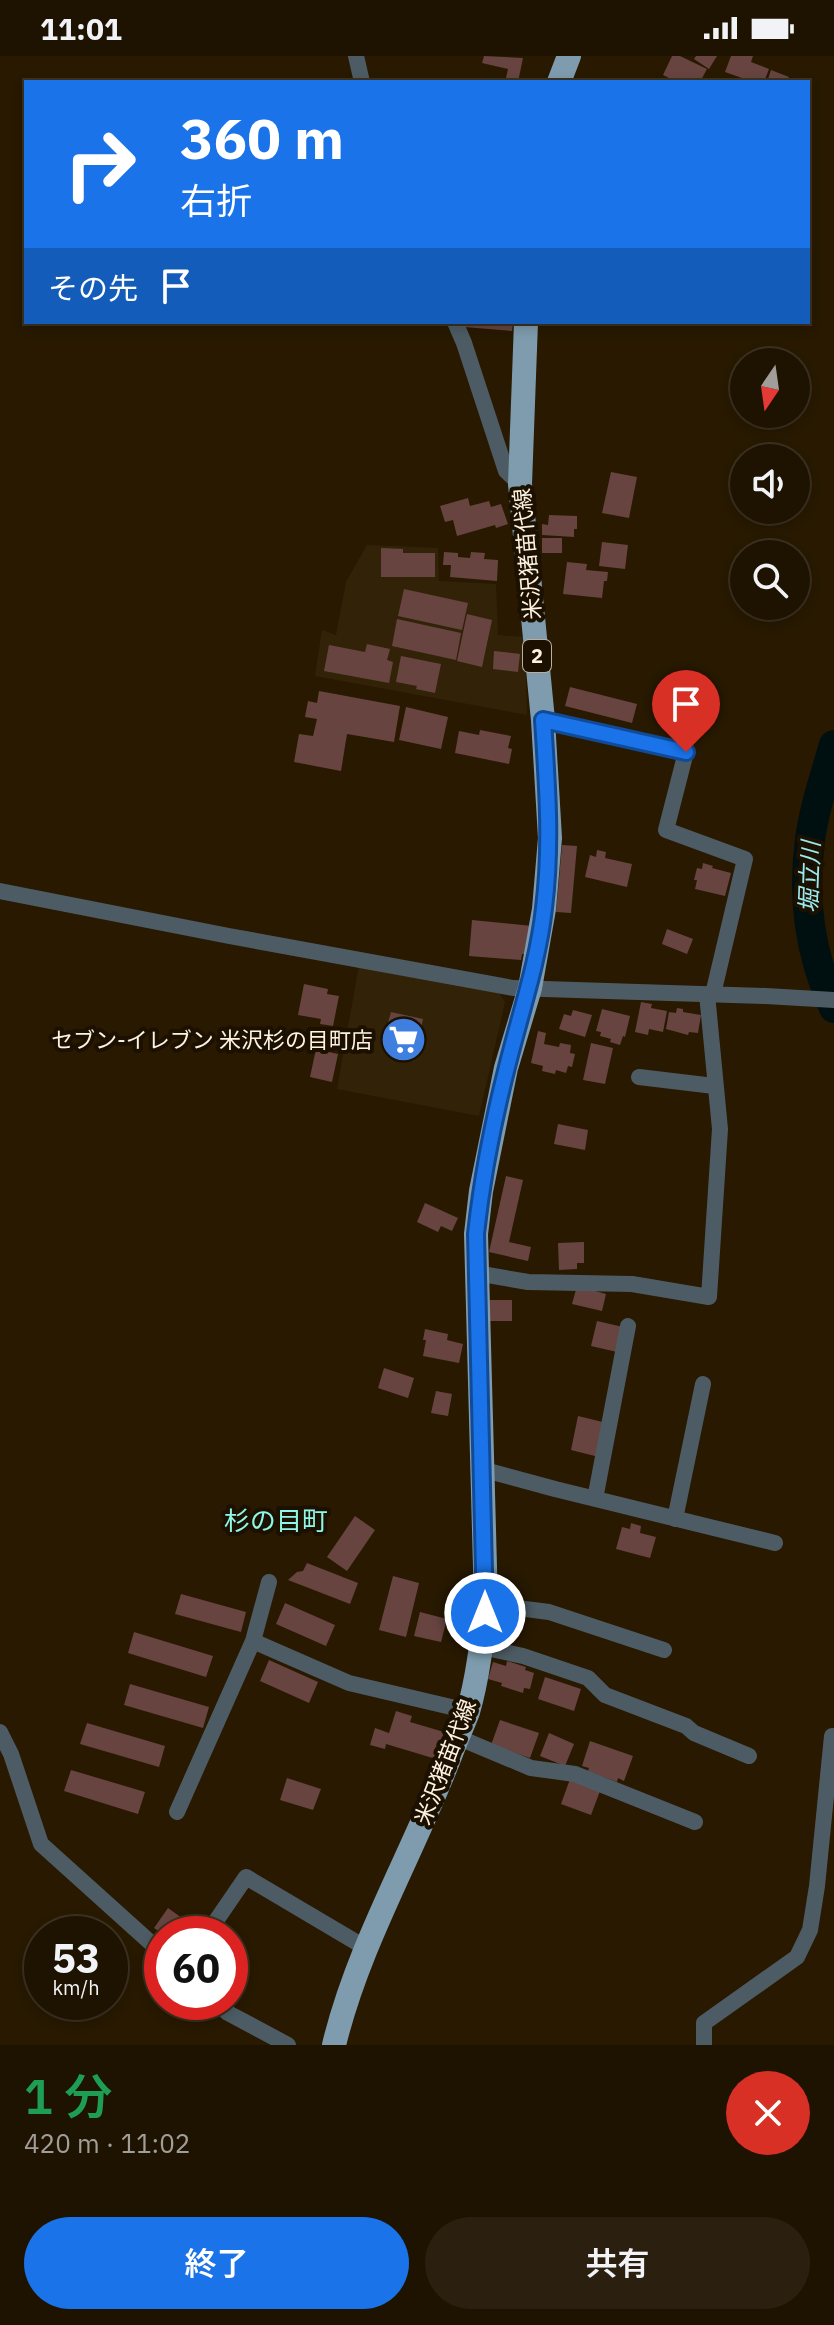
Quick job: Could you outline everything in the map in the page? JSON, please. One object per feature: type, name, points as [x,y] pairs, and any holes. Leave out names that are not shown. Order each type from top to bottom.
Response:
[{"type":"main road","points":[[560,80],[569,56]]},
{"type":"main road","name":"米沢猪苗代線","points":[[334,2045],[366,1948],[426,1815],[468,1711],[482,1647],[486,1604],[476,1234],[481,1191],[506,1068],[530,988],[544,909],[550,838],[543,720],[520,484],[526,324]]},
{"type":"street","points":[[356,56],[362,80]]},
{"type":"street","points":[[456,324],[506,471],[520,484]]},
{"type":"street","points":[[476,1273],[528,1282],[632,1284],[709,1297],[720,1129],[714,1086],[710,994],[745,859],[666,830],[686,752],[543,720]]},
{"type":"street","points":[[0,891],[513,988],[826,1000]]},
{"type":"street","points":[[639,1077],[714,1086]]},
{"type":"street","points":[[595,1499],[628,1326]]},
{"type":"street","points":[[675,1519],[703,1384]]},
{"type":"street","points":[[481,1469],[775,1543]]},
{"type":"street","points":[[177,1812],[253,1641],[269,1582]]},
{"type":"street","points":[[486,1604],[549,1612],[664,1650]]},
{"type":"street","points":[[253,1641],[349,1683],[468,1711]]},
{"type":"street","points":[[482,1647],[523,1656],[588,1678],[605,1695],[686,1726],[694,1733],[749,1756]]},
{"type":"street","points":[[0,1732],[11,1754],[41,1844],[144,1937]]},
{"type":"street","points":[[704,2045],[704,2023],[797,1957],[810,1930],[832,1736]]},
{"type":"street","points":[[457,1737],[531,1768],[575,1774],[695,1822]]},
{"type":"street","points":[[219,1916],[246,1877],[366,1948]]},
{"type":"street","points":[[241,2020],[288,2045]]},
{"type":"shaded area","points":[[367,545],[438,548],[439,581],[496,584],[498,635],[525,637],[527,715],[315,676],[322,630],[336,635],[346,582]]},
{"type":"shaded area","points":[[359,965],[499,993],[505,1002],[479,1116],[337,1089]]},
{"type":"building","points":[[484,56],[523,58],[518,80],[505,80],[508,69],[482,63]]},
{"type":"building","points":[[672,56],[680,56],[707,69],[701,80],[673,80],[663,75]]},
{"type":"building","points":[[696,56],[717,56],[709,69],[694,59]]},
{"type":"building","points":[[731,56],[753,56],[751,62],[769,69],[765,80],[747,80],[725,72]]},
{"type":"building","points":[[771,70],[789,77],[788,80],[768,80]]},
{"type":"building","points":[[464,324],[513,324],[512,331],[464,327]]},
{"type":"building","points":[[611,472],[637,477],[629,518],[602,513]]},
{"type":"building","points":[[468,498],[470,506],[489,501],[491,507],[501,504],[508,524],[457,536],[453,520],[445,522],[440,506]]},
{"type":"building","points":[[549,515],[577,516],[574,537],[542,535],[542,524],[548,525]]},
{"type":"building","points":[[542,538],[562,538],[562,553],[542,553]]},
{"type":"building","points":[[602,542],[628,545],[625,569],[599,566]]},
{"type":"building","points":[[381,548],[403,549],[403,553],[435,553],[435,577],[381,577]]},
{"type":"building","points":[[444,552],[470,558],[471,552],[485,553],[484,559],[498,560],[497,581],[450,577],[451,565],[443,565]]},
{"type":"building","points":[[567,562],[587,564],[586,570],[608,572],[602,598],[563,594]]},
{"type":"building","points":[[404,589],[468,603],[462,630],[398,616]]},
{"type":"building","points":[[467,614],[492,620],[482,667],[457,661]]},
{"type":"building","points":[[397,619],[461,633],[456,660],[392,646]]},
{"type":"building","points":[[367,644],[390,649],[387,660],[393,662],[389,683],[324,671],[329,645],[365,652]]},
{"type":"building","points":[[494,651],[520,654],[518,672],[493,669]]},
{"type":"building","points":[[401,656],[441,664],[435,693],[396,682]]},
{"type":"building","points":[[570,687],[637,704],[632,723],[565,706]]},
{"type":"building","points":[[319,691],[400,706],[394,742],[347,734],[341,771],[294,762],[299,734],[313,736],[317,719],[305,717],[308,701],[317,703]]},
{"type":"building","points":[[406,707],[448,717],[441,749],[399,740]]},
{"type":"building","points":[[480,730],[511,736],[509,764],[455,753],[459,731],[479,735]]},
{"type":"building","points":[[562,845],[577,846],[571,913],[556,912]]},
{"type":"building","points":[[597,850],[606,852],[605,858],[632,864],[627,887],[585,877],[590,855],[596,857]]},
{"type":"building","points":[[703,863],[731,873],[725,896],[695,889],[697,868],[702,869]]},
{"type":"building","points":[[472,920],[532,926],[530,954],[522,954],[521,960],[469,956]]},
{"type":"building","points":[[667,929],[693,939],[687,954],[662,944]]},
{"type":"building","points":[[304,984],[328,989],[327,994],[339,996],[333,1026],[320,1024],[321,1019],[298,1015]]},
{"type":"building","points":[[641,1002],[667,1011],[663,1032],[649,1029],[648,1035],[635,1032]]},
{"type":"building","points":[[677,1008],[701,1015],[698,1033],[689,1032],[688,1035],[666,1029],[669,1012],[676,1013]]},
{"type":"building","points":[[602,1009],[630,1016],[620,1045],[610,1042],[611,1039],[600,1036],[601,1032],[596,1031]]},
{"type":"building","points":[[573,1010],[592,1015],[585,1037],[559,1029],[564,1014],[571,1016]]},
{"type":"building","name":"セブン-イレブン 米沢杉の目町店","points":[[391,1012],[423,1019],[414,1061],[387,1055],[394,1024],[388,1023]]},
{"type":"building","points":[[538,1031],[546,1033],[544,1044],[559,1047],[560,1043],[571,1045],[570,1053],[575,1054],[572,1067],[568,1066],[566,1073],[542,1071],[543,1066],[531,1063]]},
{"type":"building","points":[[591,1043],[613,1048],[605,1084],[583,1080]]},
{"type":"building","points":[[316,1049],[338,1054],[332,1082],[310,1077]]},
{"type":"building","points":[[558,1124],[588,1130],[585,1150],[554,1144]]},
{"type":"building","points":[[506,1176],[523,1180],[509,1242],[531,1247],[528,1261],[489,1252]]},
{"type":"building","points":[[425,1203],[458,1218],[452,1231],[441,1226],[438,1232],[417,1222]]},
{"type":"building","points":[[584,1242],[584,1263],[577,1263],[577,1269],[559,1270],[558,1243]]},
{"type":"building","points":[[577,1286],[606,1294],[602,1311],[572,1304]]},
{"type":"building","points":[[487,1300],[512,1300],[512,1321],[487,1321]]},
{"type":"building","points":[[597,1321],[623,1327],[617,1352],[591,1346]]},
{"type":"building","points":[[425,1329],[448,1334],[447,1340],[463,1344],[459,1363],[423,1356]]},
{"type":"building","points":[[384,1368],[414,1378],[408,1398],[378,1388]]},
{"type":"building","points":[[436,1391],[452,1394],[448,1416],[431,1413]]},
{"type":"building","points":[[578,1416],[607,1423],[599,1457],[571,1450]]},
{"type":"building","points":[[355,1516],[375,1530],[347,1571],[327,1557]]},
{"type":"building","points":[[631,1523],[641,1526],[640,1533],[656,1537],[650,1558],[616,1549],[622,1527],[630,1529]]},
{"type":"building","points":[[307,1563],[358,1583],[350,1604],[288,1580],[303,1571]]},
{"type":"building","points":[[393,1576],[419,1583],[406,1637],[379,1630]]},
{"type":"building","points":[[181,1594],[246,1612],[241,1632],[175,1614]]},
{"type":"building","points":[[285,1603],[335,1625],[326,1646],[276,1624]]},
{"type":"building","points":[[420,1612],[447,1619],[441,1642],[414,1636]]},
{"type":"building","points":[[134,1632],[213,1656],[206,1677],[128,1653]]},
{"type":"building","points":[[269,1660],[318,1682],[309,1703],[260,1681]]},
{"type":"building","points":[[507,1661],[534,1673],[530,1689],[524,1688],[523,1693],[488,1679],[493,1662],[506,1666]]},
{"type":"building","points":[[545,1677],[581,1689],[574,1711],[538,1699]]},
{"type":"building","points":[[130,1684],[209,1707],[203,1728],[124,1705]]},
{"type":"building","points":[[396,1711],[412,1716],[410,1722],[444,1732],[436,1759],[386,1744],[385,1749],[370,1745],[375,1728],[389,1733]]},
{"type":"building","points":[[500,1720],[539,1733],[530,1758],[491,1745]]},
{"type":"building","points":[[87,1723],[165,1746],[159,1767],[80,1744]]},
{"type":"building","points":[[549,1733],[574,1744],[565,1766],[540,1756]]},
{"type":"building","points":[[590,1741],[633,1756],[624,1781],[618,1778],[617,1782],[582,1766]]},
{"type":"building","points":[[71,1770],[145,1792],[138,1814],[64,1791]]},
{"type":"building","points":[[287,1778],[321,1789],[313,1810],[280,1800]]},
{"type":"building","points":[[570,1779],[600,1791],[591,1815],[561,1804]]},
{"type":"building","points":[[168,1908],[179,1916],[162,1916]]},
{"type":"waterway","name":"堀立川","points":[[834,745],[812,828],[807,884],[814,946],[834,1008]]},
{"type":"place","name":"セブン-イレブン 米沢杉の目町店","points":[[404,1040]]},
{"type":"district","name":"杉の目町","points":[[276,1521]]},
{"type":"route","points":[[485,1613],[476,1234],[481,1191],[506,1068],[530,988],[544,909],[550,838],[543,720],[686,752]]}]
